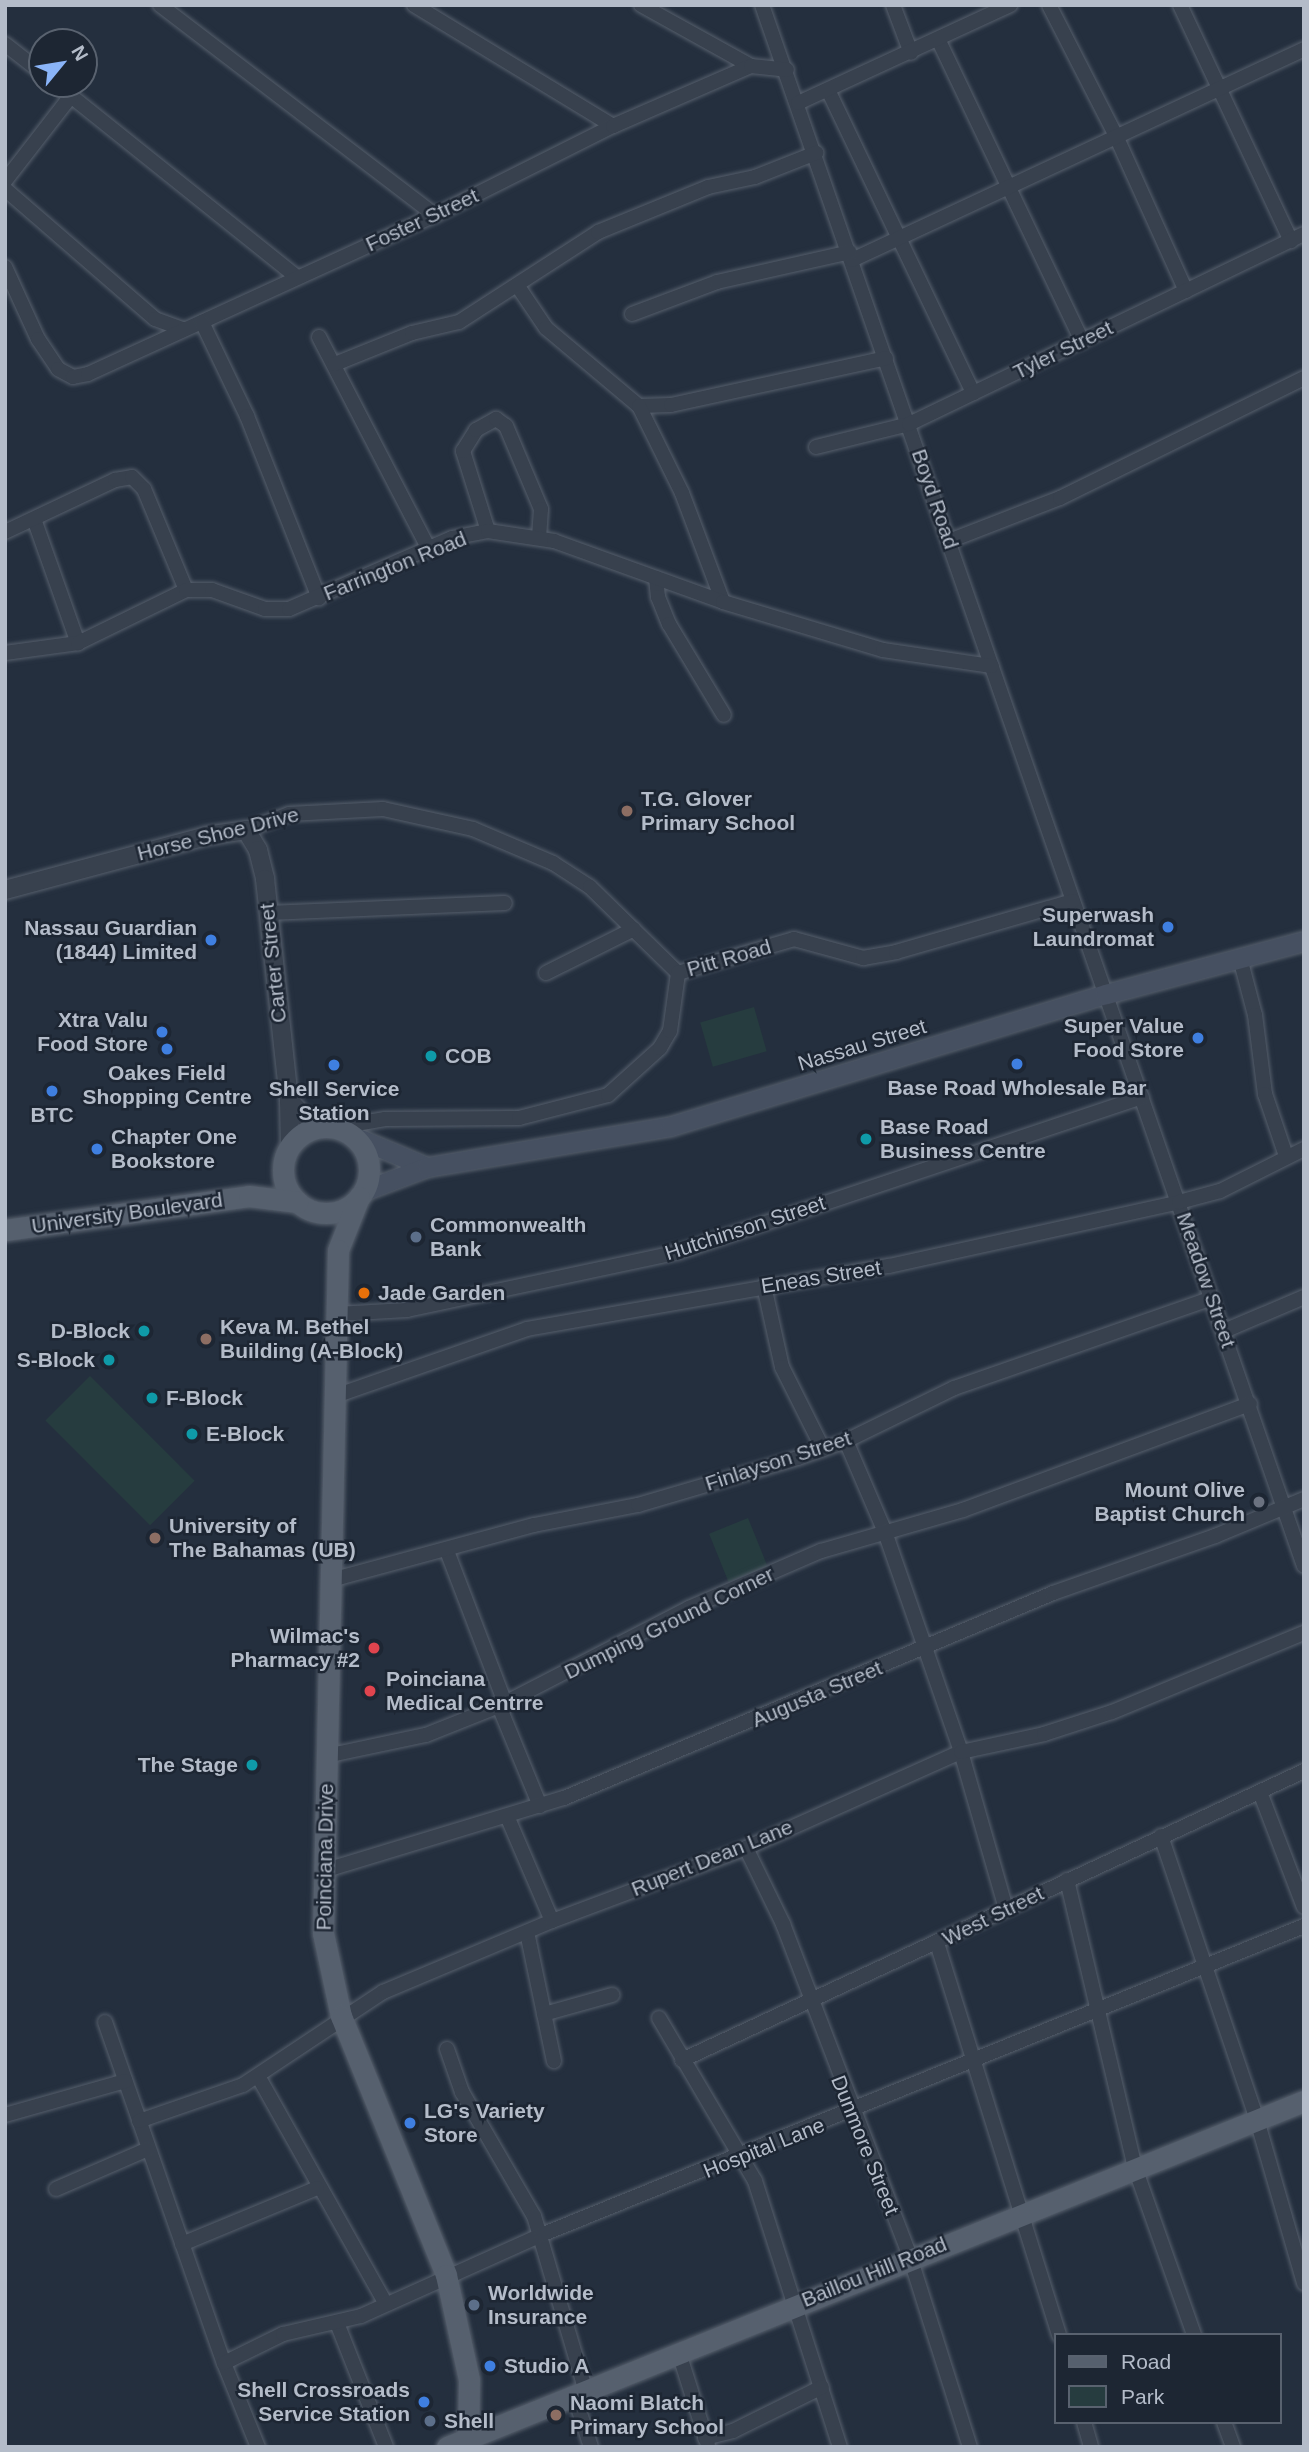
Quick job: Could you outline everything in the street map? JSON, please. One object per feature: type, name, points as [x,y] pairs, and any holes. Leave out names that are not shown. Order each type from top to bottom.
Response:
[{"type":"main road","name":"Nassau Street","points":[[361,1194],[427,1167],[671,1126],[1106,995],[1304,941]]},
{"type":"main road","points":[[332,1130],[366,1157],[369,1171],[338,1250]]},
{"type":"main road","points":[[361,1194],[343,1209],[323,1213],[298,1202],[283,1172],[290,1146],[332,1130],[427,1167]]},
{"type":"main road","name":"University Boulevard","points":[[249,1196],[283,1172]]},
{"type":"main road","name":"University Boulevard","points":[[5,1230],[249,1196],[298,1202]]},
{"type":"main road","points":[[323,1213],[338,1250]]},
{"type":"main road","name":"Poinciana Drive","points":[[338,1250],[323,1933],[341,2016],[446,2275],[469,2380],[468,2443]]},
{"type":"main road","name":"Baillou Hill Road","points":[[447,2447],[468,2443],[580,2393],[795,2304],[1304,2101]]},
{"type":"street","points":[[160,5],[435,215]]},
{"type":"street","points":[[414,5],[613,126]]},
{"type":"street","points":[[641,5],[751,66]]},
{"type":"street","name":"Boyd Road","points":[[762,5],[816,153],[1106,995]]},
{"type":"street","points":[[893,5],[911,53]]},
{"type":"street","points":[[798,103],[829,92],[1010,5]]},
{"type":"street","points":[[1049,5],[1116,136],[1186,291]]},
{"type":"street","points":[[1180,5],[1297,237]]},
{"type":"street","points":[[938,39],[1005,188],[1082,341]]},
{"type":"street","points":[[5,44],[28,62]]},
{"type":"street","points":[[632,314],[717,282],[851,256],[900,237],[1304,49]]},
{"type":"street","name":"Foster Street","points":[[5,267],[38,339],[58,369],[73,377],[88,374],[435,215],[613,126],[751,66],[787,70]]},
{"type":"street","points":[[829,92],[973,393]]},
{"type":"street","points":[[5,181],[69,98]]},
{"type":"street","points":[[73,98],[297,277]]},
{"type":"street","points":[[335,364],[412,333],[459,322],[598,232],[708,187],[755,177],[816,153]]},
{"type":"street","points":[[5,189],[155,319],[183,329]]},
{"type":"street","name":"Tyler Street","points":[[816,447],[909,424],[1297,237]]},
{"type":"street","points":[[517,285],[546,328],[639,406],[682,493],[723,602]]},
{"type":"street","points":[[202,322],[247,416],[319,598]]},
{"type":"street","points":[[319,337],[429,549]]},
{"type":"street","points":[[639,406],[671,405],[887,358]]},
{"type":"street","points":[[949,541],[1060,498],[1304,378]]},
{"type":"street","points":[[488,531],[463,451],[476,430],[496,418],[506,426],[541,509],[539,536]]},
{"type":"street","points":[[5,532],[115,480],[132,477],[145,489],[186,590],[78,643],[5,653]]},
{"type":"street","points":[[34,519],[78,643]]},
{"type":"street","name":"Farrington Road","points":[[186,590],[212,590],[278,611],[319,598],[429,549],[488,531],[539,536],[723,602],[883,650],[992,666]]},
{"type":"street","points":[[656,578],[657,597],[669,624],[724,715]]},
{"type":"street","name":"Horse Shoe Drive","points":[[5,890],[206,836],[246,830],[289,814],[383,808],[473,829],[553,863],[590,887],[678,973]]},
{"type":"street","name":"Carter Street","points":[[246,830],[262,862],[289,1100],[290,1146]]},
{"type":"street","name":"Pitt Road","points":[[332,1130],[385,1119],[519,1118],[608,1095],[660,1048],[670,1031],[678,973],[794,939],[863,958],[896,952],[1073,901]]},
{"type":"street","points":[[268,913],[505,903]]},
{"type":"street","points":[[546,973],[634,929]]},
{"type":"street","points":[[1240,958],[1255,1015],[1265,1094],[1286,1156]]},
{"type":"street","name":"Meadow Street","points":[[1106,995],[1304,1566]]},
{"type":"street","name":"Hutchinson Street","points":[[337,1314],[407,1310],[679,1252],[1142,1097]]},
{"type":"street","points":[[289,1100],[332,1130]]},
{"type":"street","name":"Eneas Street","points":[[335,1396],[527,1329],[889,1266],[1179,1202],[1220,1191],[1304,1149]]},
{"type":"street","points":[[764,1286],[782,1367],[823,1449]]},
{"type":"street","points":[[1224,1331],[1304,1297]]},
{"type":"street","name":"Finlayson Street","points":[[331,1580],[534,1525],[638,1505],[823,1449],[846,1441],[954,1388],[1213,1298]]},
{"type":"street","name":"Dumping Ground Corner","points":[[326,1756],[426,1735],[502,1704],[698,1604],[821,1551],[963,1510],[1250,1404]]},
{"type":"street","points":[[846,1441],[885,1532],[961,1752],[1006,1909]]},
{"type":"street","name":"Augusta Street","points":[[323,1871],[540,1806],[702,1743],[1052,1592],[1286,1508],[1304,1499]]},
{"type":"street","points":[[447,1550],[540,1806]]},
{"type":"street","name":"Rupert Dean Lane","points":[[139,2121],[258,2076],[341,2016],[383,1992],[552,1921],[746,1848],[961,1752],[1044,1734],[1112,1712],[1304,1633]]},
{"type":"street","name":"West Street","points":[[682,2060],[808,1998],[937,1944],[1067,1880],[1304,1771]]},
{"type":"street","points":[[1260,1792],[1304,1907]]},
{"type":"street","points":[[507,1816],[552,1921]]},
{"type":"street","points":[[1161,1836],[1256,2120],[1304,2283]]},
{"type":"street","name":"Dunmore Street","points":[[746,1848],[783,1924],[808,1998],[910,2257],[970,2447]]},
{"type":"street","points":[[1067,1880],[1135,2168],[1193,2333]]},
{"type":"street","name":"Hospital Lane","points":[[224,2363],[283,2334],[337,2323],[386,2304],[541,2235],[852,2113],[1304,1926]]},
{"type":"street","points":[[527,1932],[554,2061]]},
{"type":"street","points":[[937,1944],[1058,2333]]},
{"type":"street","points":[[544,2014],[612,1995]]},
{"type":"street","points":[[659,2018],[755,2181],[840,2447]]},
{"type":"street","points":[[105,2022],[224,2363],[258,2447]]},
{"type":"street","points":[[447,2049],[462,2092],[534,2216],[541,2235],[591,2447]]},
{"type":"street","points":[[258,2076],[317,2188],[386,2304]]},
{"type":"street","points":[[5,2115],[125,2081]]},
{"type":"street","points":[[56,2189],[148,2150]]},
{"type":"street","points":[[182,2244],[317,2188]]},
{"type":"street","points":[[337,2323],[386,2447]]},
{"type":"street","points":[[679,2353],[707,2442],[822,2387]]},
{"type":"street","points":[[1085,2424],[1091,2447]]},
{"type":"street","points":[[1225,2424],[1233,2447]]},
{"type":"green space","points":[[754,1007],[767,1051],[713,1067],[700,1022]]},
{"type":"green space","points":[[90,1376],[195,1481],[150,1525],[45,1421]]},
{"type":"green space","points":[[748,1518],[767,1566],[729,1582],[709,1534]]},
{"type":"place","name":"T.G. Glover Primary School","points":[[627,811]]},
{"type":"place","name":"Superwash Laundromat","points":[[1168,927]]},
{"type":"place","name":"Nassau Guardian (1844) Limited","points":[[211,940]]},
{"type":"place","name":"Xtra Valu Food Store","points":[[162,1032]]},
{"type":"place","name":"Super Value Food Store","points":[[1198,1038]]},
{"type":"place","name":"Oakes Field Shopping Centre","points":[[167,1049]]},
{"type":"place","name":"COB","points":[[431,1056]]},
{"type":"place","name":"Base Road Wholesale Bar","points":[[1017,1064]]},
{"type":"place","name":"Shell Service Station","points":[[334,1065]]},
{"type":"place","name":"BTC","points":[[52,1091]]},
{"type":"place","name":"Base Road Business Centre","points":[[866,1139]]},
{"type":"place","name":"Chapter One Bookstore","points":[[97,1149]]},
{"type":"place","name":"Commonwealth Bank","points":[[416,1237]]},
{"type":"place","name":"Jade Garden","points":[[364,1293]]},
{"type":"place","name":"D-Block","points":[[144,1331]]},
{"type":"place","name":"Keva M. Bethel Building (A-Block)","points":[[206,1339]]},
{"type":"place","name":"S-Block","points":[[109,1360]]},
{"type":"place","name":"F-Block","points":[[152,1398]]},
{"type":"place","name":"E-Block","points":[[192,1434]]},
{"type":"place","name":"Mount Olive Baptist Church","points":[[1259,1502]]},
{"type":"place","name":"University of The Bahamas (UB)","points":[[155,1538]]},
{"type":"place","name":"Wilmac's Pharmacy #2","points":[[374,1648]]},
{"type":"place","name":"Poinciana Medical Centrre","points":[[370,1691]]},
{"type":"place","name":"The Stage","points":[[252,1765]]},
{"type":"place","name":"LG's Variety Store","points":[[410,2123]]},
{"type":"place","name":"Worldwide Insurance","points":[[474,2305]]},
{"type":"place","name":"Studio A","points":[[490,2366]]},
{"type":"place","name":"Shell Crossroads Service Station","points":[[424,2402]]},
{"type":"place","name":"Naomi Blatch Primary School","points":[[556,2415]]},
{"type":"place","name":"Shell","points":[[430,2421]]}]
